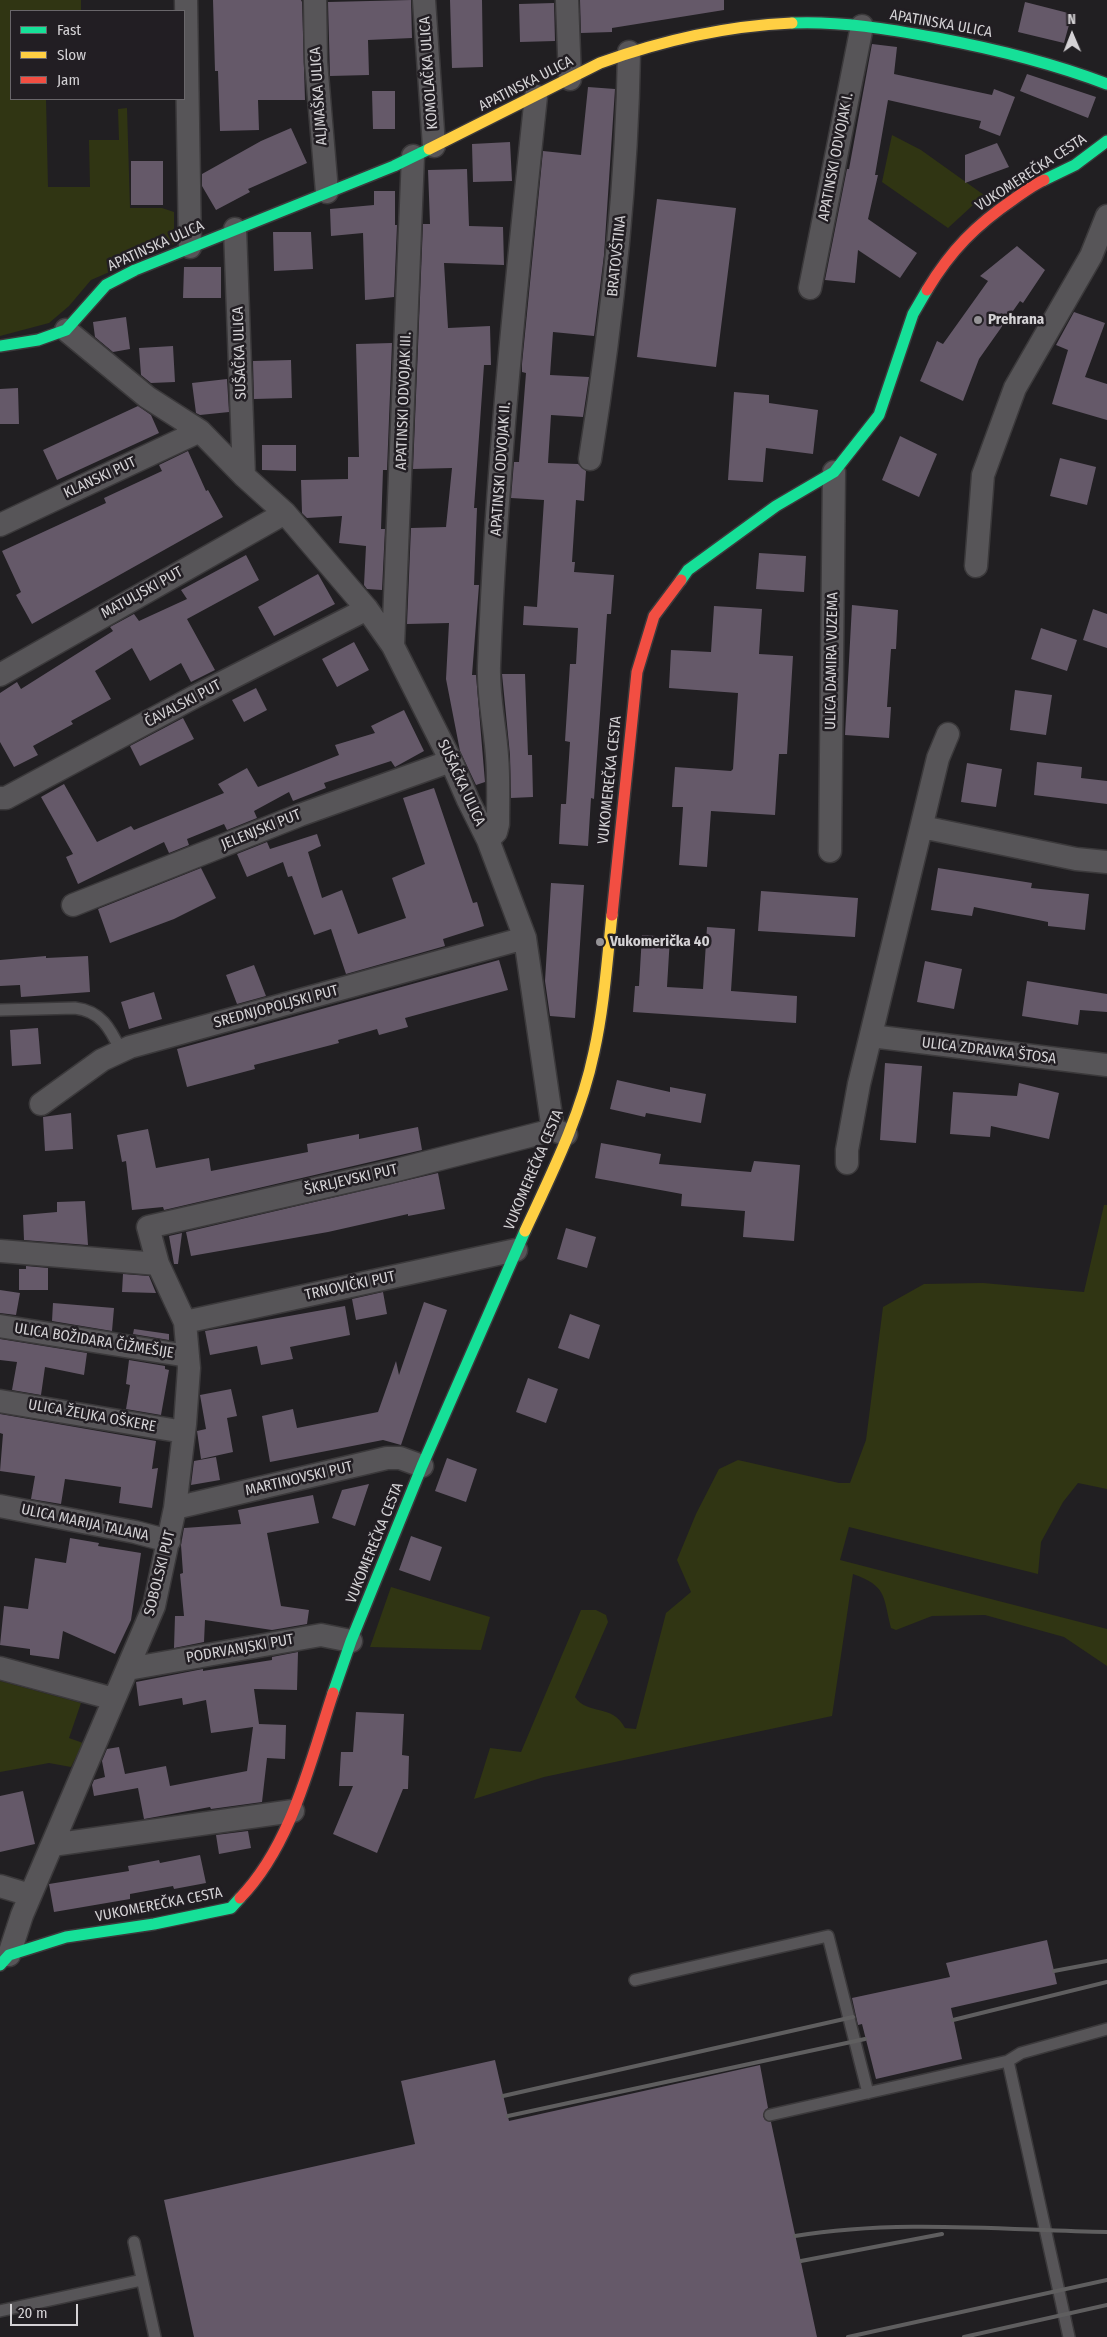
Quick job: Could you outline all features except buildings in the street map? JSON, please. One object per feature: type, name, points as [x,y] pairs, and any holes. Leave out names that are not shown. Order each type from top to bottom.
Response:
[{"type":"street","points":[[186,0],[190,247]]},
{"type":"street","name":"ALJMAŠKA ULICA","points":[[314,0],[316,62],[326,192]]},
{"type":"street","name":"KOMOLAČKA ULICA","points":[[424,0],[434,146]]},
{"type":"street","points":[[567,0],[570,78]]},
{"type":"street","name":"APATINSKA ULICA","points":[[66,330],[106,285],[137,269],[394,166],[570,78],[629,52],[683,38],[745,27],[792,23],[862,26],[1014,52],[1068,68],[1107,84]]},
{"type":"street","name":"APATINSKI ODVOJAK I.","points":[[810,288],[862,26]]},
{"type":"street","name":"BRATOVŠTINA","points":[[590,459],[605,366],[623,207],[628,125],[629,52]]},
{"type":"street","name":"APATINSKI ODVOJAK II.","points":[[488,840],[496,832],[498,824],[497,756],[490,705],[489,678],[494,566],[506,401],[536,96]]},
{"type":"street","name":"VUKOMEREČKA CESTA","points":[[5,1960],[66,1937],[154,1924],[230,1908],[256,1882],[276,1848],[293,1811],[351,1641],[422,1466],[516,1250],[596,1044],[604,992],[637,672],[654,616],[688,570],[776,506],[834,472],[879,415],[913,314],[942,265],[970,232],[991,214],[1037,183],[1075,165],[1107,141]]},
{"type":"street","name":"APATINSKI ODVOJAK III.","points":[[393,646],[413,156]]},
{"type":"street","points":[[976,566],[983,476],[1012,397],[1099,259],[1107,216]]},
{"type":"street","name":"SUŠAČKA ULICA","points":[[235,229],[244,476]]},
{"type":"street","points":[[0,346],[38,340],[66,330]]},
{"type":"street","name":"SUŠAČKA ULICA","points":[[66,330],[147,397],[200,431],[284,513],[367,609],[393,646],[451,761],[488,840],[525,938],[561,1132]]},
{"type":"street","name":"KLANSKI PUT","points":[[0,525],[200,431]]},
{"type":"street","name":"ULICA DAMIRA VUZEMA","points":[[830,851],[834,472]]},
{"type":"street","name":"MATULJSKI PUT","points":[[0,675],[284,513]]},
{"type":"street","name":"ČAVALSKI PUT","points":[[0,798],[6,798],[194,697],[367,609]]},
{"type":"street","points":[[847,1163],[847,1150],[871,1036],[938,758],[948,734]]},
{"type":"street","name":"JELENJSKI PUT","points":[[73,905],[300,814],[451,761]]},
{"type":"street","points":[[922,827],[1076,859],[1107,862]]},
{"type":"street","name":"SREDNJOPOLJSKI PUT","points":[[40,1104],[102,1060],[121,1051],[525,938]]},
{"type":"street","name":"ULICA ZDRAVKA ŠTOSA","points":[[871,1036],[1107,1065]]},
{"type":"street","name":"ŠKRLJEVSKI PUT","points":[[148,1227],[561,1132]]},
{"type":"street","name":"SOBOLSKI PUT","points":[[5,1960],[30,1895],[154,1606],[169,1541],[184,1432],[188,1356],[185,1322],[158,1264],[148,1227]]},
{"type":"street","name":"TRNOVIČKI PUT","points":[[185,1322],[516,1250]]},
{"type":"street","points":[[0,1251],[158,1264]]},
{"type":"street","name":"ULICA BOŽIDARA ČIŽMEŠIJE","points":[[0,1326],[188,1356]]},
{"type":"street","name":"ULICA ŽELJKA OŠKERE","points":[[0,1401],[184,1432]]},
{"type":"street","name":"MARTINOVSKI PUT","points":[[175,1508],[387,1458],[400,1458],[422,1466]]},
{"type":"street","name":"ULICA MARIJA TALANA","points":[[0,1506],[136,1532],[169,1541]]},
{"type":"street","name":"PODRVANJSKI PUT","points":[[128,1669],[321,1635],[351,1641]]},
{"type":"street","points":[[0,1668],[114,1699]]},
{"type":"street","points":[[52,1845],[293,1811]]},
{"type":"street","points":[[0,1886],[30,1895]]},
{"type":"lane","points":[[0,1010],[86,1009],[100,1016],[111,1029],[121,1051]]},
{"type":"lane","points":[[635,1980],[828,1936],[868,2093]]},
{"type":"lane","points":[[770,2115],[1008,2061],[1021,2053],[1107,2029]]},
{"type":"lane","points":[[1008,2061],[1069,2337]]},
{"type":"lane","points":[[134,2242],[155,2337]]},
{"type":"lane","points":[[0,2311],[142,2280]]},
{"type":"green space","points":[[0,0],[81,0],[81,10],[10,10],[10,100],[46,100],[48,187],[90,187],[89,140],[119,140],[118,109],[127,108],[130,208],[162,208],[174,212],[174,244],[91,280],[69,306],[49,323],[0,336]]},
{"type":"green space","points":[[892,135],[921,150],[984,195],[948,228],[882,182]]},
{"type":"green space","points":[[1104,1205],[1107,1205],[1107,1489],[1078,1483],[1063,1502],[1041,1542],[1038,1574],[849,1527],[840,1560],[1107,1629],[1107,1666],[1064,1637],[985,1615],[932,1616],[896,1630],[891,1628],[884,1600],[878,1588],[864,1578],[853,1574],[832,1716],[544,1777],[474,1799],[490,1748],[521,1752],[581,1610],[596,1610],[606,1615],[608,1622],[575,1697],[586,1706],[614,1715],[625,1728],[636,1729],[666,1613],[691,1592],[677,1560],[696,1514],[719,1469],[738,1460],[839,1483],[850,1483],[866,1440],[883,1307],[924,1284],[983,1283],[1084,1292]]},
{"type":"green space","points":[[391,1587],[490,1617],[481,1650],[370,1647]]},
{"type":"green space","points":[[0,1681],[81,1703],[69,1738],[83,1743],[71,1767],[49,1763],[0,1772]]},
{"type":"railway","points":[[1054,1971],[1107,1961]]},
{"type":"railway","points":[[953,2020],[1107,1982]]},
{"type":"railway","points":[[503,2096],[853,2017]]},
{"type":"railway","points":[[508,2116],[865,2039]]},
{"type":"railway","points":[[795,2236],[833,2231],[911,2227],[1107,2232]]},
{"type":"railway","points":[[801,2261],[942,2234]]},
{"type":"railway","points":[[848,2337],[1107,2280]]},
{"type":"railway","points":[[964,2337],[1107,2305]]},
{"type":"traffic: fast","points":[[792,23],[847,24],[937,38],[1023,57],[1107,84]]},
{"type":"traffic: fast","points":[[1044,180],[1075,165],[1107,141]]},
{"type":"traffic: fast","points":[[0,346],[38,340],[66,330],[106,285],[135,270],[394,166],[429,149]]},
{"type":"traffic: fast","points":[[681,580],[688,570],[776,506],[834,472],[879,415],[913,314],[927,290]]},
{"type":"traffic: fast","points":[[333,1693],[351,1641],[422,1466],[525,1231]]},
{"type":"traffic: fast","points":[[0,1965],[9,1955],[66,1937],[154,1924],[231,1908],[240,1898]]},
{"type":"traffic: slow","points":[[429,149],[600,63],[671,41],[743,27],[792,23]]},
{"type":"traffic: slow","points":[[525,1231],[565,1143],[582,1098],[594,1052],[600,1018],[612,915]]},
{"type":"traffic: jam","points":[[927,290],[945,263],[965,239],[1000,209],[1044,180]]},
{"type":"traffic: jam","points":[[612,915],[637,672],[654,616],[681,580]]},
{"type":"traffic: jam","points":[[240,1898],[258,1877],[286,1828],[307,1774],[333,1693]]},
{"type":"place","name":"Prehrana","points":[[978,320]]},
{"type":"place","name":"Vukomerička 40","points":[[600,942]]}]
